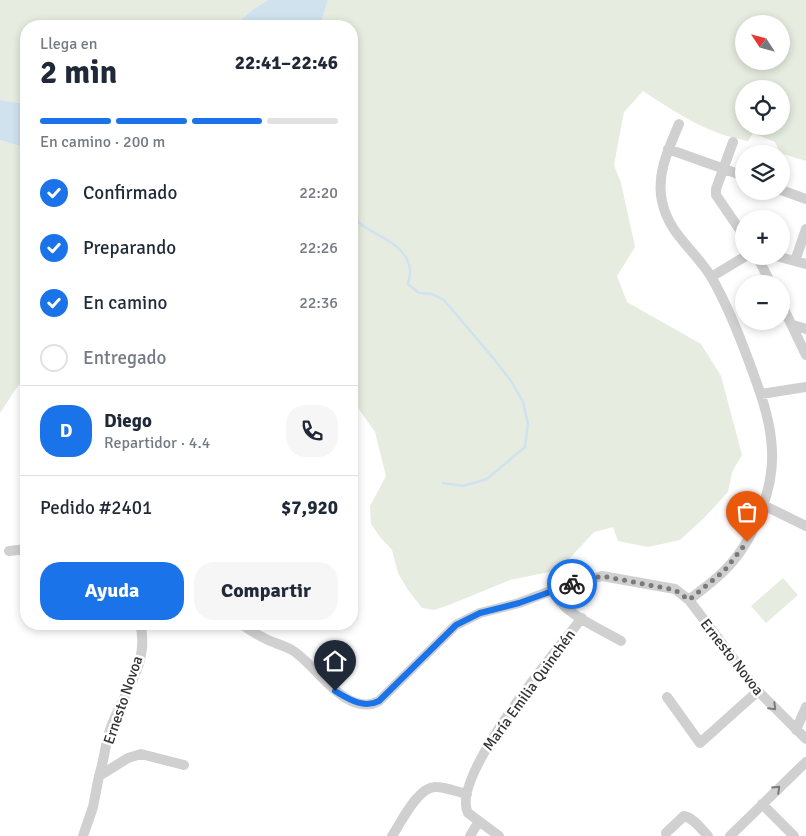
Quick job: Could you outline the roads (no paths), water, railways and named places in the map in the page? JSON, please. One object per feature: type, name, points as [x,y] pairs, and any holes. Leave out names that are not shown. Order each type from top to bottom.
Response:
[{"type":"street","points":[[679,124],[662,170],[660,193],[665,213],[673,228],[711,277],[729,313],[761,394],[769,426],[772,453],[769,482],[763,505],[752,531],[740,552],[724,571],[689,600]]},
{"type":"street","points":[[733,142],[716,189],[716,195],[735,223]]},
{"type":"street","points":[[668,150],[735,173]]},
{"type":"street","points":[[790,193],[806,199]]},
{"type":"street","points":[[795,261],[806,229]]},
{"type":"street","points":[[790,260],[806,264]]},
{"type":"street","points":[[711,277],[735,263]]},
{"type":"street","points":[[790,320],[806,355]]},
{"type":"street","points":[[793,325],[806,329]]},
{"type":"street","points":[[761,394],[806,387]]},
{"type":"street","points":[[763,505],[806,526]]},
{"type":"street","points":[[8,551],[20,550]]},
{"type":"street","name":"Ernesto Novoa","points":[[250,630],[263,638],[291,649],[335,691],[361,704],[372,705],[379,701],[456,625],[480,613],[519,603],[553,590],[602,576],[675,590],[689,600],[758,691],[806,739]]},
{"type":"street","points":[[553,590],[560,602],[582,618],[621,641]]},
{"type":"street","name":"María Emilia Quinchén","points":[[467,794],[480,757],[493,737],[582,618]]},
{"type":"street","name":"Ernesto Novoa","points":[[84,836],[94,807],[110,730],[140,660],[142,643],[141,630]]},
{"type":"street","points":[[261,630],[263,638]]},
{"type":"street","points":[[667,697],[700,743],[758,691]]},
{"type":"street","points":[[796,730],[806,707]]},
{"type":"street","points":[[99,776],[128,758],[141,754],[184,765]]},
{"type":"street","points":[[730,836],[806,762]]},
{"type":"street","points":[[392,836],[418,796],[425,790],[434,787],[467,794],[466,809],[499,836]]},
{"type":"street","points":[[762,804],[794,836]]},
{"type":"street","points":[[666,833],[684,816],[693,820],[708,836]]},
{"type":"street","points":[[470,836],[479,821]]},
{"type":"water","points":[[268,0],[328,0],[322,20],[241,20]]},
{"type":"water","points":[[0,100],[20,103],[20,146],[0,140]]},
{"type":"waterway","points":[[358,221],[390,241],[399,249],[406,257],[410,269],[408,284],[419,293],[432,294],[444,300],[494,359],[511,381],[523,402],[528,424],[525,447],[487,479],[463,486],[443,483]]}]
